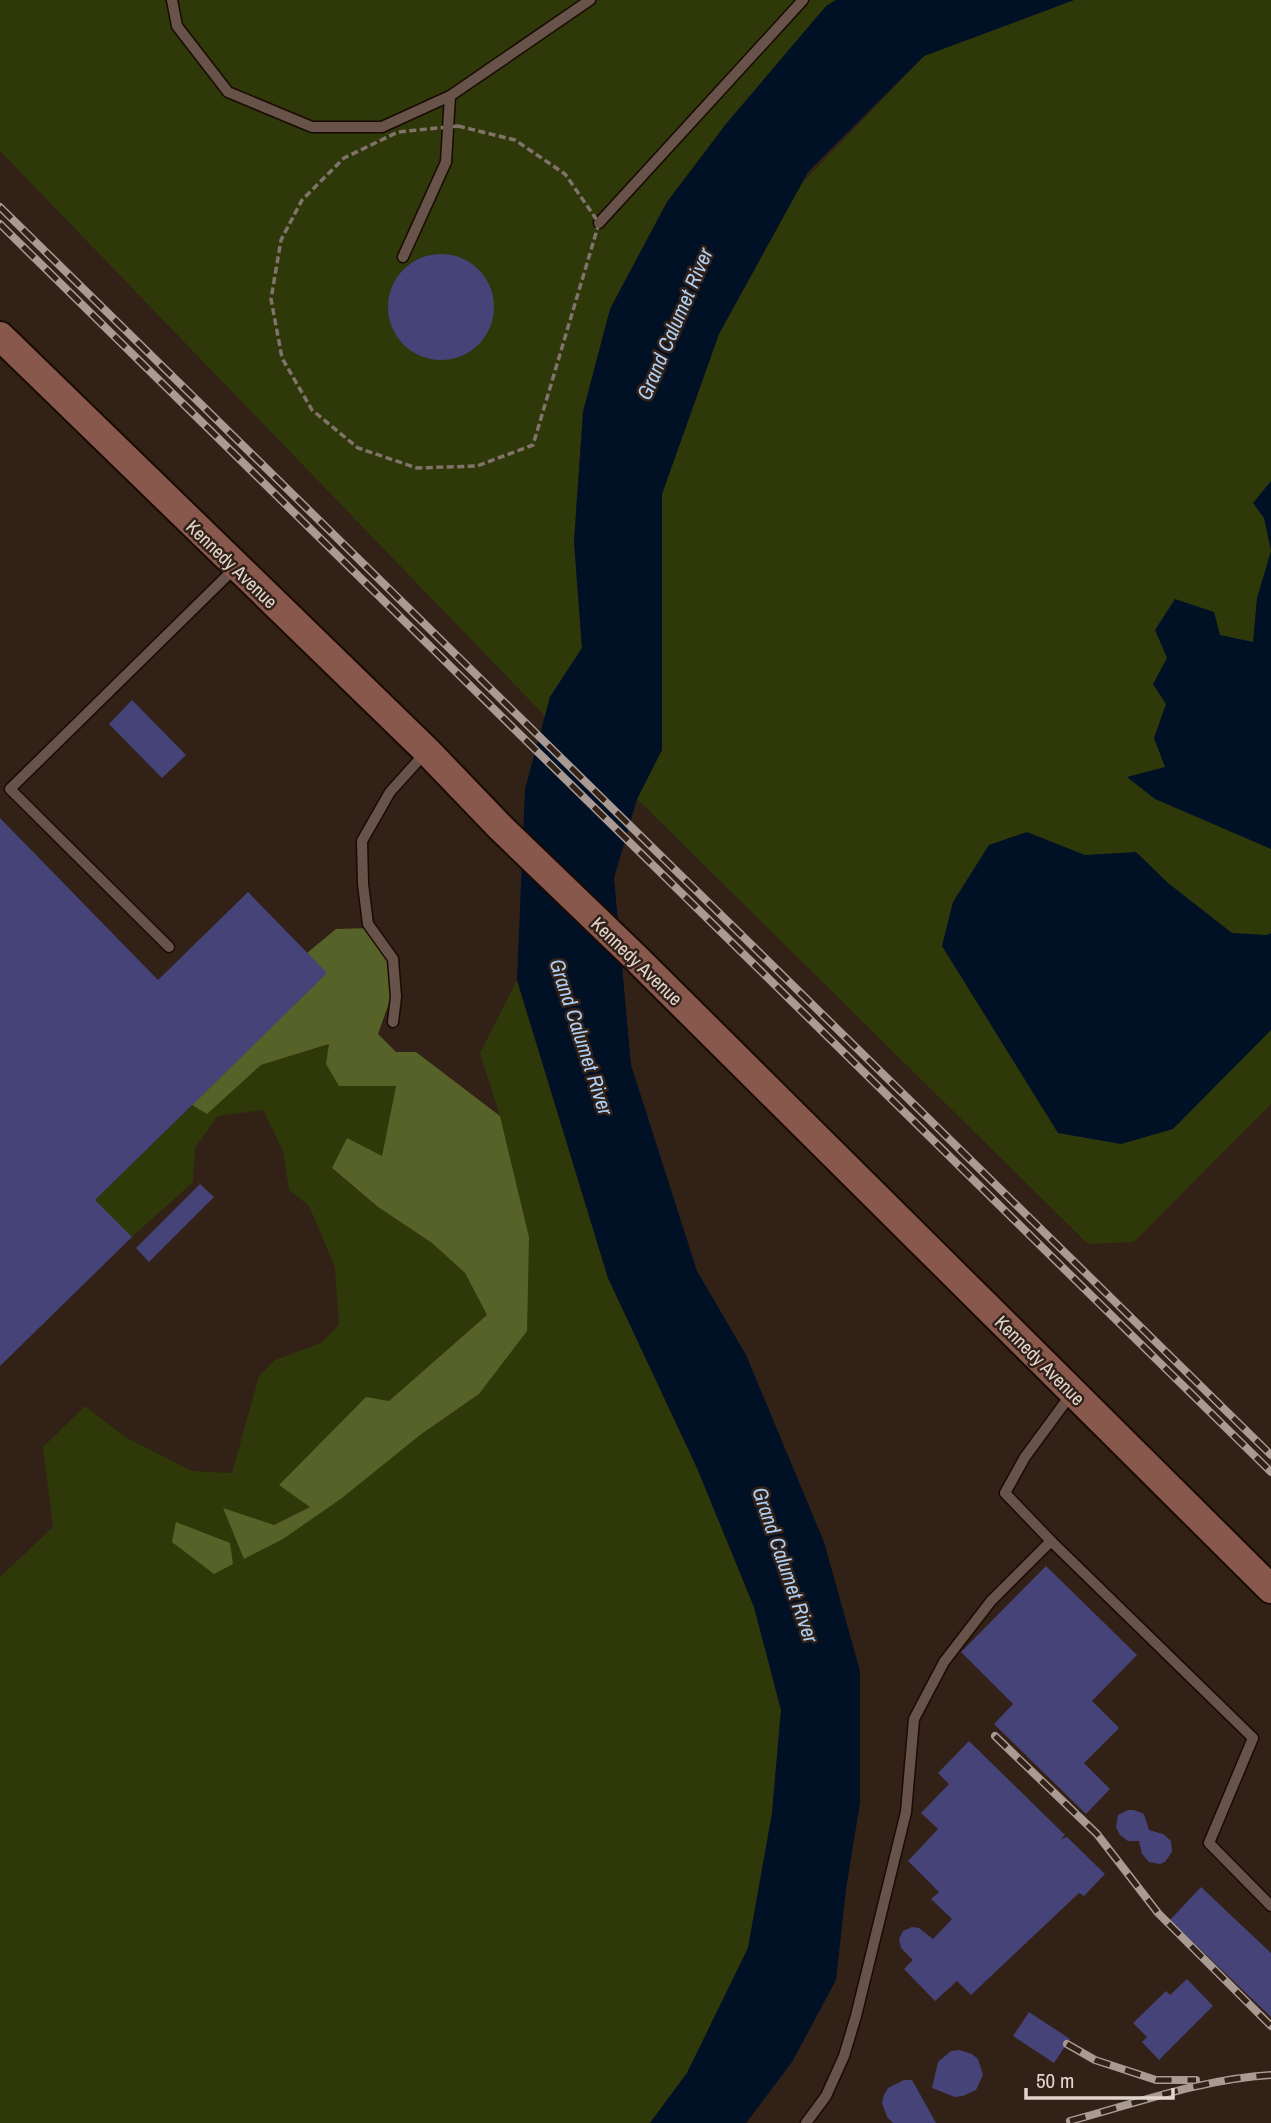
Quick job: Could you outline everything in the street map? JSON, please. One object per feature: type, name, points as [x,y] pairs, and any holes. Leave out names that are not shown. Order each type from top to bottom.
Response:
[{"type":"main road","name":"Kennedy Avenue","points":[[0,336],[635,957],[1271,1589]]},
{"type":"lane","points":[[172,0],[177,26],[228,92],[312,127],[382,127],[450,96],[590,0]]},
{"type":"lane","points":[[599,223],[803,0]]},
{"type":"lane","points":[[404,257],[446,162],[450,96]]},
{"type":"lane","points":[[169,947],[10,789],[235,567]]},
{"type":"lane","points":[[393,1022],[396,997],[393,959],[368,924],[363,884],[362,841],[390,792],[426,751]]},
{"type":"lane","points":[[1072,1393],[1025,1457],[1004,1493],[1252,1738],[1209,1843],[1271,1906]]},
{"type":"lane","points":[[806,2123],[826,2096],[844,2056],[856,2016],[906,1812],[914,1719],[944,1662],[991,1601],[1051,1541]]},
{"type":"path","points":[[457,126],[515,141],[565,174],[599,223],[533,445],[477,466],[418,468],[358,448],[312,410],[282,358],[271,299],[281,240],[302,200],[344,158],[398,132],[457,126]]},
{"type":"green space","points":[[0,0],[836,0],[826,7],[726,124],[667,202],[610,309],[583,412],[574,542],[582,648],[550,697],[545,716],[0,151]]},
{"type":"green space","points":[[1074,0],[1271,0],[1271,1104],[1134,1242],[1088,1244],[637,799],[662,749],[662,494],[719,334],[802,183],[924,56]]},
{"type":"green space","points":[[371,928],[389,952],[393,992],[378,1034],[396,1052],[416,1052],[500,1116],[529,1237],[527,1331],[479,1394],[420,1435],[342,1498],[283,1539],[244,1559],[223,1508],[274,1525],[310,1507],[279,1485],[366,1397],[389,1401],[487,1315],[465,1273],[432,1243],[378,1207],[332,1168],[347,1138],[382,1156],[396,1086],[339,1086],[326,1064],[329,1044],[261,1065],[207,1114],[192,1105],[326,973],[307,953],[336,929]]},
{"type":"green space","points":[[517,980],[608,1278],[697,1468],[754,1607],[781,1710],[772,1813],[748,1948],[687,2073],[650,2123],[0,2123],[0,1577],[53,1527],[43,1447],[85,1406],[125,1437],[192,1471],[232,1473],[259,1376],[275,1360],[321,1343],[339,1325],[335,1267],[309,1206],[289,1190],[283,1151],[263,1110],[218,1116],[195,1148],[193,1182],[132,1237],[95,1200],[192,1105],[207,1113],[261,1065],[330,1044],[396,1086],[382,1156],[332,1169],[378,1207],[432,1243],[465,1273],[487,1315],[389,1401],[279,1485],[311,1506],[274,1525],[243,1558],[479,1394],[529,1237],[500,1116],[480,1053]]},
{"type":"green space","points":[[176,1522],[230,1543],[233,1564],[214,1574],[172,1542]]},
{"type":"water","name":"Grand Calumet River","points":[[836,0],[1074,0],[924,56],[808,172],[719,334],[662,494],[662,750],[637,799],[614,878],[631,1065],[697,1271],[746,1355],[824,1542],[860,1671],[860,1803],[846,1889],[836,1980],[792,2062],[746,2123],[650,2123],[687,2073],[748,1948],[772,1813],[781,1710],[754,1607],[697,1468],[608,1278],[517,980],[525,789],[550,697],[582,648],[574,542],[583,412],[610,309],[667,202],[726,124],[826,6]]},
{"type":"water","points":[[1271,481],[1271,551],[1264,518],[1253,503]]},
{"type":"water","points":[[1271,551],[1271,849],[1155,799],[1127,777],[1165,767],[1154,738],[1166,704],[1153,684],[1167,658],[1155,630],[1175,599],[1214,612],[1220,635],[1253,642],[1257,598]]},
{"type":"water","points":[[1027,832],[1085,855],[1136,852],[1168,883],[1232,933],[1271,933],[1271,1030],[1173,1129],[1121,1144],[1058,1133],[942,946],[953,902],[989,845]]},
{"type":"building","points":[[441,254],[461,258],[479,269],[490,287],[494,307],[490,327],[479,345],[461,356],[441,360],[421,356],[403,345],[392,327],[388,307],[392,287],[403,269],[421,258]]},
{"type":"building","points":[[132,700],[186,755],[162,778],[109,724]]},
{"type":"building","points":[[0,818],[158,980],[248,892],[327,973],[95,1200],[132,1237],[0,1366]]},
{"type":"building","points":[[200,1184],[214,1197],[149,1262],[136,1248]]},
{"type":"building","points":[[1046,1566],[1137,1655],[1092,1701],[1119,1728],[1084,1763],[1110,1789],[1086,1814],[994,1724],[1013,1704],[961,1652]]},
{"type":"building","points":[[969,1741],[1065,1835],[1061,1839],[1067,1837],[1105,1874],[1084,1896],[1079,1893],[971,1995],[957,1981],[935,2001],[904,1969],[913,1960],[901,1948],[899,1939],[903,1931],[912,1927],[919,1928],[933,1939],[952,1919],[931,1899],[939,1892],[908,1861],[938,1829],[921,1813],[949,1784],[938,1773]]},
{"type":"building","points":[[1128,1810],[1144,1814],[1149,1830],[1163,1834],[1171,1841],[1172,1852],[1165,1862],[1149,1862],[1142,1854],[1139,1841],[1128,1841],[1120,1835],[1116,1827],[1118,1815]]},
{"type":"building","points":[[1201,1887],[1271,1953],[1271,2017],[1170,1920]]},
{"type":"building","points":[[1187,1979],[1213,2006],[1159,2060],[1142,2042],[1147,2037],[1133,2023],[1166,1991],[1170,1995]]},
{"type":"building","points":[[1029,2012],[1070,2039],[1054,2063],[1013,2036]]},
{"type":"building","points":[[959,2050],[978,2059],[983,2075],[976,2090],[955,2097],[932,2088],[938,2062],[951,2051]]},
{"type":"building","points":[[904,2080],[912,2080],[936,2123],[893,2123],[887,2117],[882,2103],[884,2095],[888,2088]]},
{"type":"railway","points":[[0,207],[1271,1455]]},
{"type":"railway","points":[[0,224],[1271,1472]]},
{"type":"railway","points":[[995,1736],[1097,1834],[1158,1913],[1271,2026]]},
{"type":"railway","points":[[1067,2044],[1095,2060],[1156,2080],[1196,2080]]},
{"type":"railway","points":[[1070,2121],[1220,2081],[1271,2075]]}]
